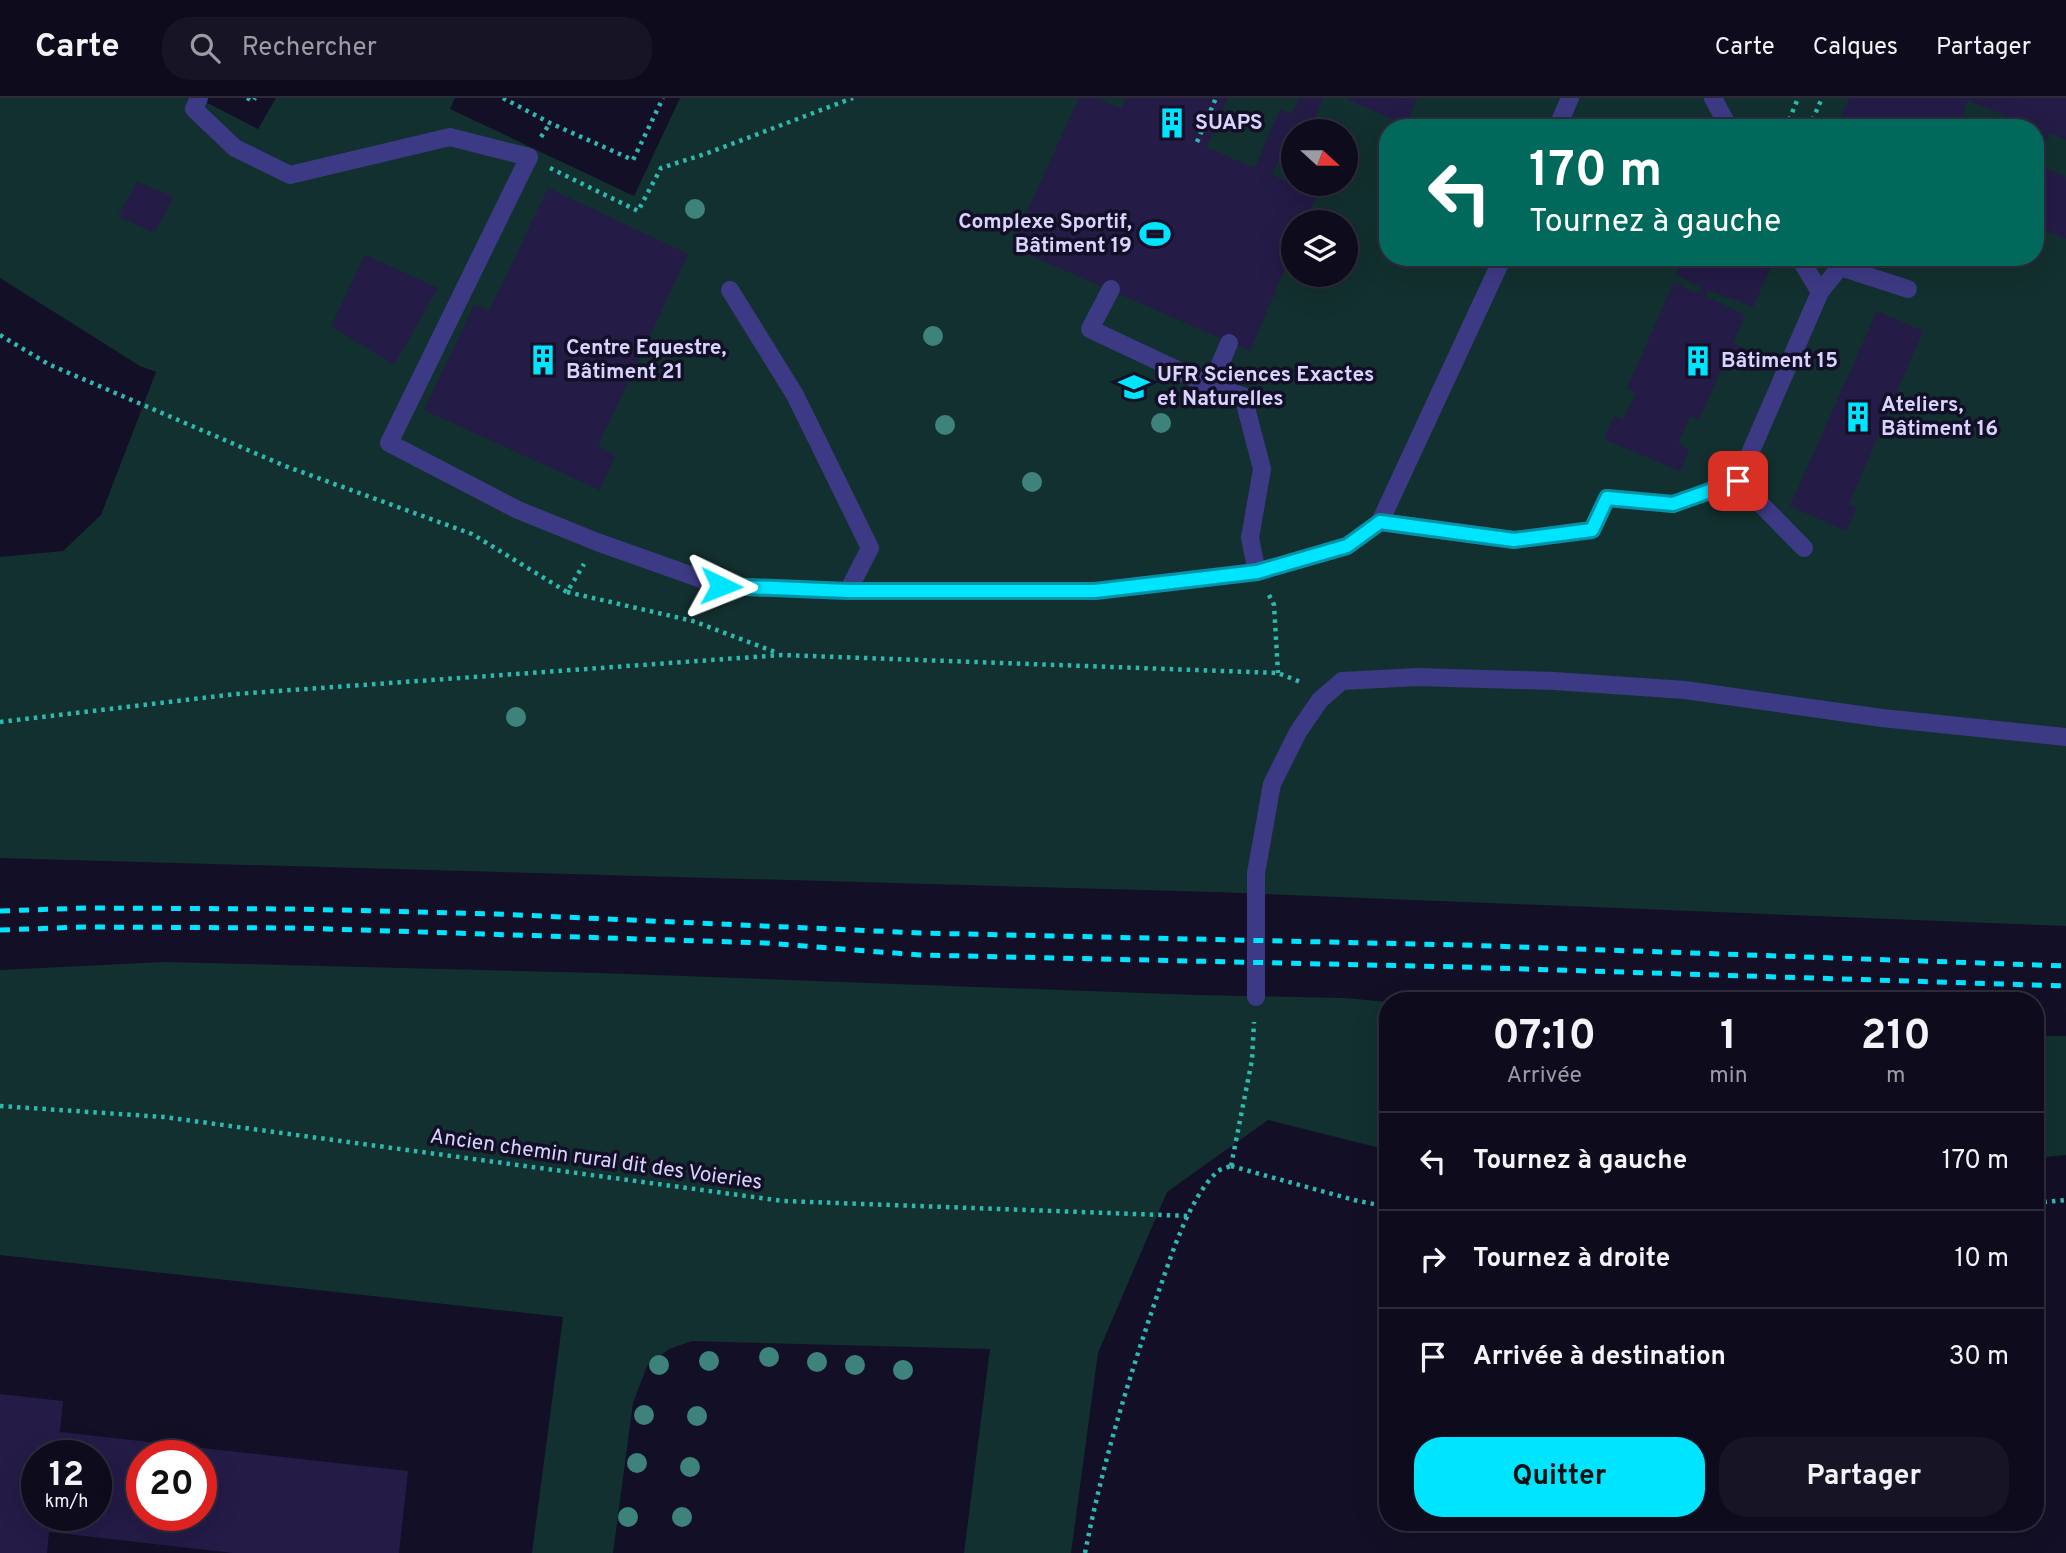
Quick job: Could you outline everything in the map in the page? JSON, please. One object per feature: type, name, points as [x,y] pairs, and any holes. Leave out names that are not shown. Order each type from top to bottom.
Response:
[{"type":"street","points":[[199,98],[194,109],[235,148],[289,175],[450,137],[529,157],[389,443],[518,510],[597,542],[721,586],[848,591],[1095,591],[1257,572],[1347,546],[1380,522],[1499,266]]},
{"type":"street","points":[[1561,119],[1570,98]]},
{"type":"street","points":[[1713,98],[1724,119]]},
{"type":"street","points":[[1804,266],[1819,292]]},
{"type":"street","points":[[1380,522],[1514,540],[1592,530],[1607,498],[1673,504],[1738,481],[1819,292],[1840,267],[1908,289]]},
{"type":"street","points":[[1111,289],[1090,329],[1211,386],[1243,397],[1262,469],[1250,538],[1257,572]]},
{"type":"street","points":[[730,290],[795,395],[870,548],[848,591]]},
{"type":"street","points":[[1211,386],[1229,343]]},
{"type":"street","points":[[1738,481],[1804,548]]},
{"type":"street","points":[[1256,996],[1256,873],[1272,784],[1298,732],[1320,700],[1342,681],[1418,677],[1554,681],[1685,690],[1882,718],[2066,737]]},
{"type":"path","points":[[247,98],[253,101],[255,98]]},
{"type":"path","points":[[503,98],[550,123],[633,160],[663,98]]},
{"type":"path","points":[[529,157],[638,211],[661,168],[853,98]]},
{"type":"path","points":[[1197,142],[1216,98]]},
{"type":"path","points":[[1790,119],[1798,98]]},
{"type":"path","points":[[1813,119],[1822,98]]},
{"type":"path","points":[[0,335],[48,364],[285,466],[472,534],[567,592],[693,621],[782,655]]},
{"type":"path","points":[[567,592],[597,542]]},
{"type":"path","points":[[1257,572],[1274,606],[1278,673]]},
{"type":"path","points":[[0,722],[236,694],[782,655],[1278,673],[1299,683],[1342,681]]},
{"type":"path","points":[[1231,1166],[1252,1060],[1256,996]]},
{"type":"path","name":"Ancien chemin rural dit des Voieries","points":[[0,1106],[164,1117],[783,1201],[1189,1216]]},
{"type":"path","points":[[1086,1553],[1107,1456],[1137,1354],[1174,1246],[1202,1190],[1219,1170],[1231,1166],[1379,1205]]},
{"type":"path","points":[[2044,1202],[2066,1200]]},
{"type":"green space","points":[[0,98],[198,98],[258,129],[276,98],[455,98],[450,109],[634,196],[680,98],[2066,98],[2066,926],[1215,892],[0,858],[0,557],[63,551],[101,515],[156,372],[140,366],[0,278]]},
{"type":"green space","points":[[164,962],[600,973],[1379,1001],[1379,1148],[1268,1120],[1167,1192],[1098,1353],[1071,1553],[964,1553],[990,1349],[692,1341],[669,1349],[647,1366],[633,1403],[613,1553],[532,1553],[563,1317],[0,1255],[0,970]]},
{"type":"green space","points":[[2044,1036],[2066,1036],[2066,1155],[2044,1157]]},
{"type":"building","name":"Complexe Sportif, Bâtiment 19","points":[[1079,98],[1097,98],[1121,109],[1126,98],[1228,98],[1206,147],[1255,168],[1280,109],[1292,114],[1299,98],[1323,98],[1315,119],[1281,119],[1281,155],[1272,175],[1281,179],[1281,196],[1317,196],[1310,210],[1281,210],[1281,278],[1250,351],[1011,247]]},
{"type":"building","points":[[1345,98],[1417,98],[1408,119],[1392,119]]},
{"type":"building","points":[[1849,98],[2066,98],[2066,140],[2044,131],[2044,119],[2013,119],[1968,100],[1961,119],[1841,119]]},
{"type":"building","points":[[2044,132],[2049,134],[2044,146]]},
{"type":"building","points":[[2044,167],[2066,177],[2066,239],[2044,230]]},
{"type":"building","points":[[137,182],[174,197],[154,233],[118,216]]},
{"type":"building","name":"Centre Equestre, Bâtiment 21","points":[[548,188],[688,254],[598,446],[615,456],[600,490],[424,410],[474,305],[489,311]]},
{"type":"building","points":[[365,255],[438,288],[394,365],[331,326]]},
{"type":"building","name":"Bâtiment 15","points":[[1680,266],[1771,266],[1753,307],[1708,290],[1705,296],[1745,315],[1733,343],[1759,356],[1753,372],[1723,366],[1699,420],[1690,416],[1678,443],[1689,450],[1680,471],[1604,439],[1614,416],[1623,420],[1636,393],[1627,388],[1674,282],[1698,294],[1701,287],[1676,275]]},
{"type":"building","name":"Ateliers, Bâtiment 16","points":[[1877,311],[1923,331],[1849,504],[1857,507],[1846,531],[1790,506]]},
{"type":"building","points":[[0,1394],[63,1401],[60,1432],[131,1440],[126,1440],[126,1531],[217,1531],[217,1450],[408,1471],[399,1553],[233,1553],[49,1532],[47,1553],[0,1553]]},
{"type":"railway","points":[[0,911],[86,908],[298,909],[496,914],[920,933],[1462,945],[2066,966]]},
{"type":"railway","points":[[0,930],[84,927],[297,928],[765,943],[920,955],[1461,967],[2066,986]]},
{"type":"place","name":"SUAPS","points":[[1172,123]]},
{"type":"place","name":"Complexe Sportif, Bâtiment 19","points":[[1155,234]]},
{"type":"place","name":"Centre Equestre, Bâtiment 21","points":[[543,360]]},
{"type":"place","name":"Bâtiment 15","points":[[1698,361]]},
{"type":"place","name":"UFR Sciences Exactes et Naturelles","points":[[1134,387]]},
{"type":"place","name":"Ateliers, Bâtiment 16","points":[[1858,417]]},
{"type":"route","points":[[721,586],[848,591],[1095,591],[1257,572],[1347,546],[1380,522],[1514,540],[1592,530],[1607,498],[1673,504],[1738,481]]}]
